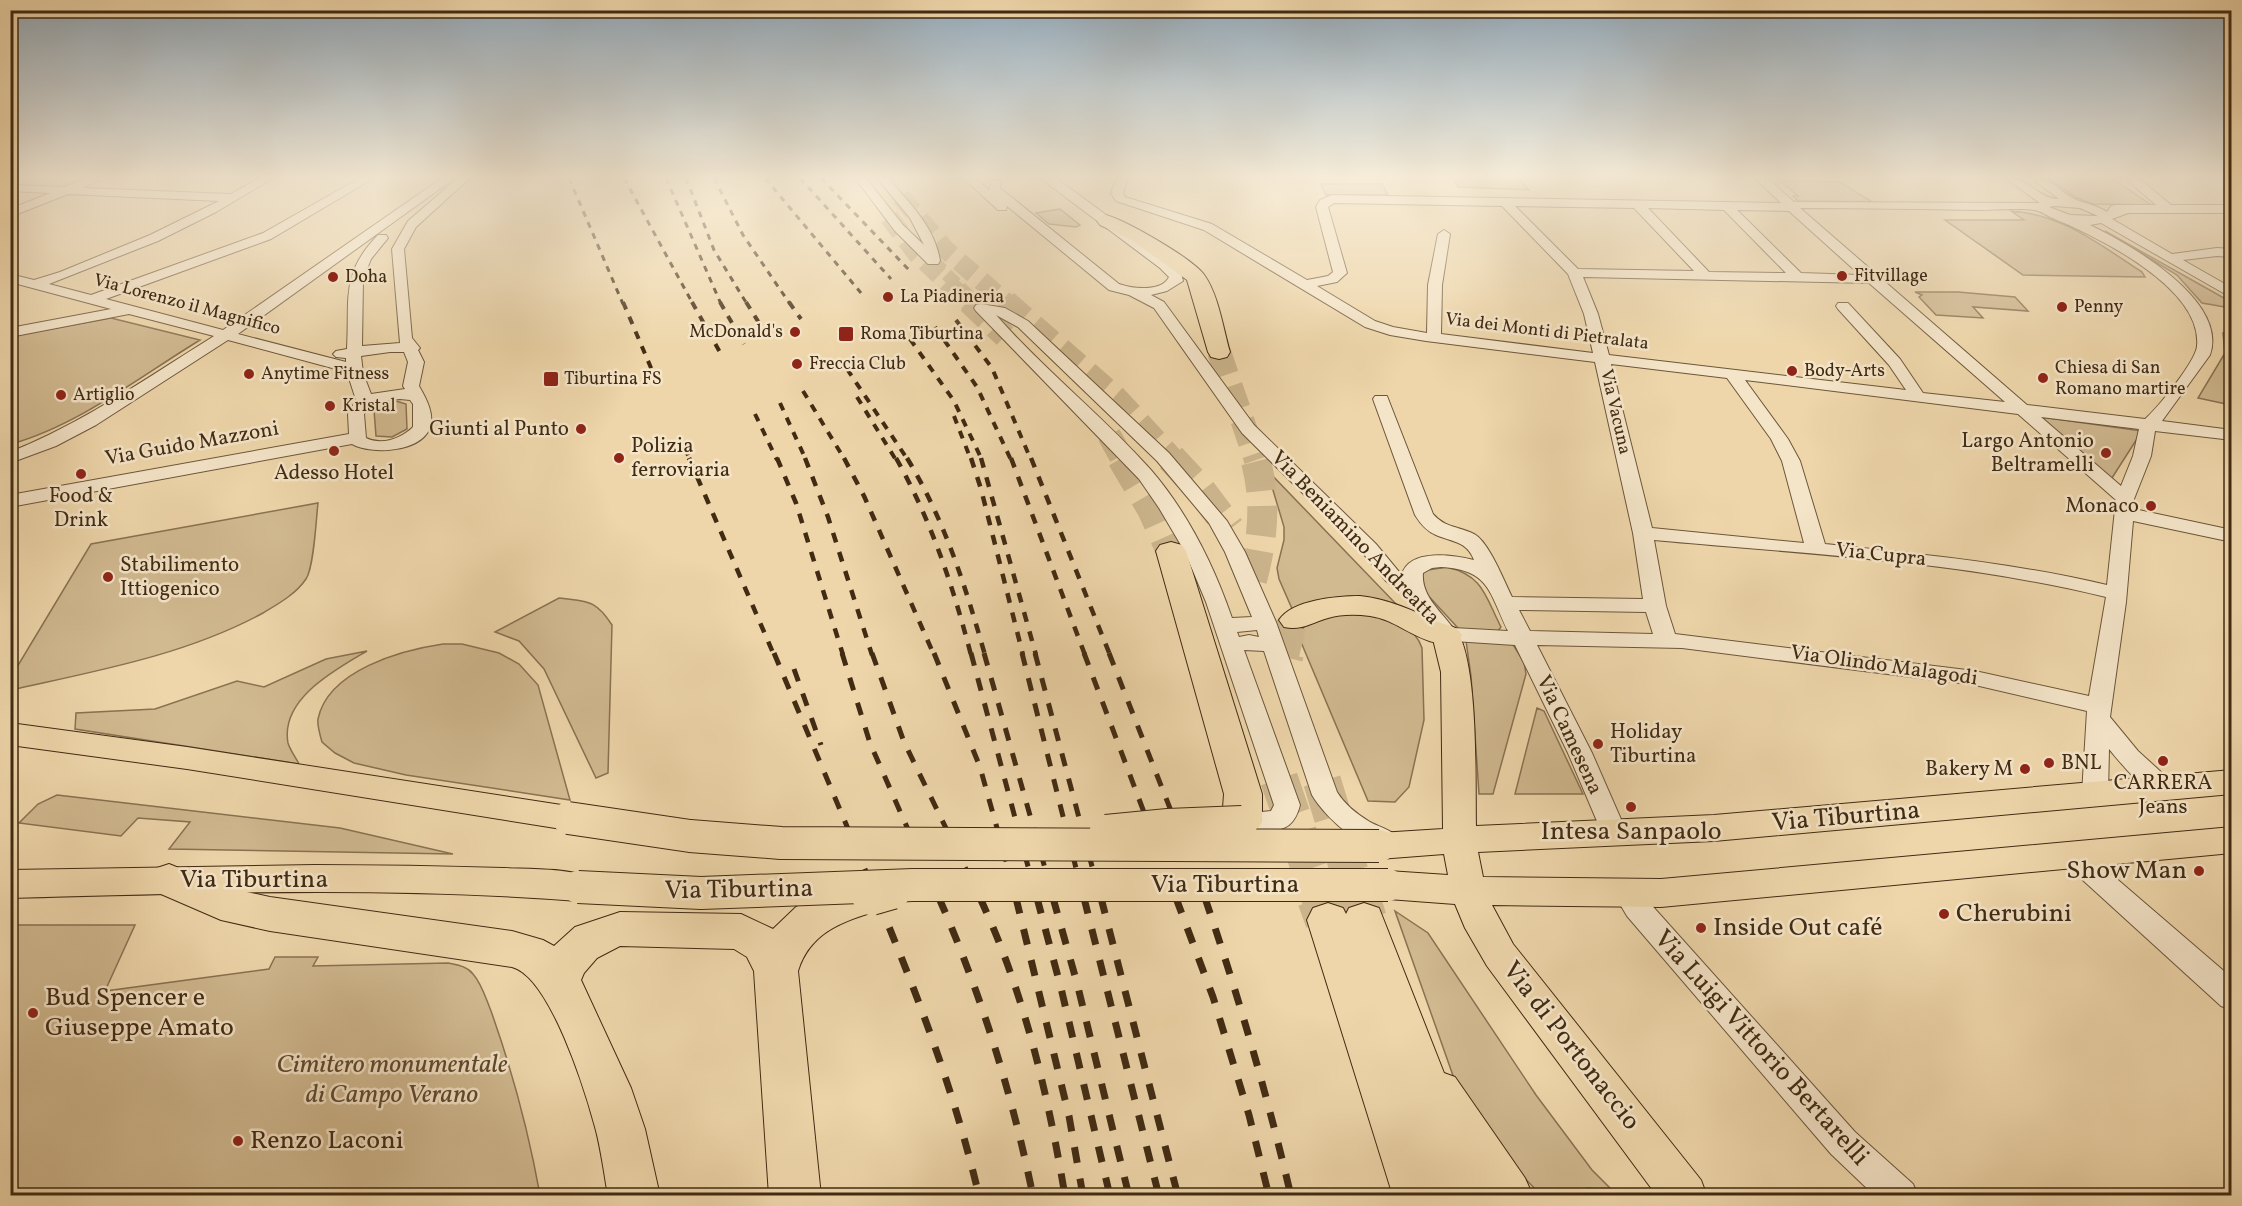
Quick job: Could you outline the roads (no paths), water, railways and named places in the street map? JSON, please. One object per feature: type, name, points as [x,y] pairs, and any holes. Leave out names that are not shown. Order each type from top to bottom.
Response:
[{"type":"highway","points":[[1135,234],[1195,276],[1219,352]]},
{"type":"highway","points":[[1171,551],[1242,805]]},
{"type":"highway","points":[[1280,621],[1334,607],[1369,606],[1398,615],[1428,631],[1446,635]]},
{"type":"highway","points":[[169,880],[221,903],[270,914],[521,951],[540,959],[570,963],[605,932],[620,929],[723,930],[741,932],[749,936],[762,944],[769,953],[776,971],[795,1196]]},
{"type":"highway","points":[[776,971],[784,947],[806,922],[832,908],[892,890]]},
{"type":"highway","points":[[1360,908],[1412,1056],[1465,1196]]},
{"type":"highway","points":[[1360,908],[1419,1196]]},
{"type":"highway","points":[[570,963],[591,1045],[620,1129],[634,1196]]},
{"type":"highway","points":[[1412,1056],[1507,1196]]},
{"type":"main road","name":"Via Beniamino Andreatta","points":[[1446,635],[1456,672],[1460,841]]},
{"type":"main road","name":"Via Tiburtina","points":[[10,734],[72,741],[568,818],[746,841],[986,845],[1460,841],[1536,835],[1614,834],[1714,828],[2232,782]]},
{"type":"main road","points":[[986,845],[1137,827],[1242,805]]},
{"type":"main road","name":"Via Tiburtina","points":[[10,884],[169,880],[408,879],[493,881],[700,894],[892,890],[1360,908],[1468,891],[1628,894],[1674,892],[2232,840]]},
{"type":"main road","points":[[1460,841],[1468,891]]},
{"type":"main road","name":"Via di Portonaccio","points":[[1468,891],[1491,943],[1685,1196]]},
{"type":"street","points":[[10,293],[36,285],[162,234]]},
{"type":"street","points":[[91,300],[270,234]]},
{"type":"street","points":[[10,458],[59,438],[90,421],[226,335],[370,234]]},
{"type":"street","points":[[364,404],[364,397],[357,383],[354,361],[354,293],[359,268],[387,234]]},
{"type":"street","points":[[386,266],[405,234]]},
{"type":"street","points":[[905,234],[933,261],[925,234]]},
{"type":"street","name":"Via Beniamino Andreatta","points":[[1037,234],[1074,269],[1099,276],[1117,289],[1161,297],[1248,429],[1369,548],[1393,577],[1415,594],[1446,635]]},
{"type":"street","points":[[1123,234],[1174,273],[1176,281],[1161,297]]},
{"type":"street","name":"Via dei Monti di Pietralata","points":[[1220,234],[1375,326],[1396,332],[2022,410]]},
{"type":"street","points":[[1304,285],[1332,279],[1340,273],[1329,234]]},
{"type":"street","points":[[1434,338],[1435,285],[1444,234]]},
{"type":"street","name":"Via Vacuna","points":[[1536,234],[1574,273],[1591,314],[1643,533],[1657,611],[1665,640]]},
{"type":"street","points":[[1666,234],[1705,275]]},
{"type":"street","points":[[1754,234],[1798,278]]},
{"type":"street","points":[[1822,234],[2022,410],[2124,506],[2232,536]]},
{"type":"street","points":[[2095,794],[2099,713],[2117,594],[2124,506],[2142,456],[2148,425],[2171,402],[2203,352],[2205,336],[2198,313],[2183,293],[2152,267],[2098,234]]},
{"type":"street","points":[[2131,234],[2232,294]]},
{"type":"street","points":[[2168,258],[2217,252],[2232,253]]},
{"type":"street","points":[[359,268],[386,266]]},
{"type":"street","points":[[386,266],[406,340],[412,348],[416,362],[411,386],[420,401],[423,421],[421,430],[403,441],[365,445],[357,438],[356,414],[364,404],[391,395],[416,396]]},
{"type":"street","points":[[1574,273],[1872,279]]},
{"type":"street","name":"Via Lorenzo il Magnifico","points":[[10,278],[306,356],[354,361]]},
{"type":"street","points":[[1844,306],[1896,362],[1918,397]]},
{"type":"street","points":[[1242,805],[1278,820],[1286,810],[1285,800],[1228,636],[1195,552],[1168,507],[1145,475],[981,308],[1000,311],[1023,324],[1163,457],[1217,521],[1280,621],[1274,646],[1318,777],[1328,800],[1348,821],[1385,843]]},
{"type":"street","points":[[10,333],[102,317],[128,310]]},
{"type":"street","points":[[354,361],[394,347],[412,348]]},
{"type":"street","points":[[1732,374],[1779,439],[1787,454],[1816,549]]},
{"type":"street","points":[[1070,399],[1090,386]]},
{"type":"street","points":[[1070,399],[1104,400]]},
{"type":"street","points":[[1382,399],[1424,515],[1438,528],[1457,563]]},
{"type":"street","points":[[2022,410],[2232,435]]},
{"type":"street","name":"Via Guido Mazzoni","points":[[10,499],[357,438]]},
{"type":"street","points":[[1438,528],[1474,542],[1484,554],[1488,572],[1508,609],[1657,611]]},
{"type":"street","name":"Via Cupra","points":[[1643,533],[1987,567],[2048,577],[2117,594]]},
{"type":"street","points":[[1369,548],[1416,567],[1432,562],[1457,563],[1488,572]]},
{"type":"street","points":[[1415,594],[1412,575],[1416,567]]},
{"type":"street","name":"Via Camesena","points":[[1508,609],[1580,753],[1614,834]]},
{"type":"street","points":[[1228,636],[1244,625],[1280,621]]},
{"type":"street","name":"Via Olindo Malagodi","points":[[1446,635],[1665,640],[1835,658],[1975,678],[2036,690],[2099,713]]},
{"type":"street","points":[[1228,636],[1274,646]]},
{"type":"street","points":[[2099,713],[2129,757],[2163,788]]},
{"type":"street","points":[[2073,856],[2232,997]]},
{"type":"street","name":"Via Luigi Vittorio Bertarelli","points":[[1628,894],[1637,908],[1835,1135],[1901,1196]]},
{"type":"tunnel","points":[[902,234],[916,253],[970,304]]},
{"type":"tunnel","points":[[933,234],[946,250],[1008,304]]},
{"type":"tunnel","points":[[933,261],[977,304]]},
{"type":"tunnel","points":[[969,302],[1005,336]]},
{"type":"tunnel","points":[[1006,302],[1116,398],[1173,460]]},
{"type":"tunnel","points":[[977,304],[981,308]]},
{"type":"tunnel","points":[[1219,352],[1256,460]]},
{"type":"tunnel","points":[[1109,435],[1123,460]]},
{"type":"tunnel","points":[[1122,458],[1152,509],[1171,551]]},
{"type":"tunnel","points":[[1171,458],[1199,488],[1230,529]]},
{"type":"tunnel","points":[[1252,580],[1259,549],[1262,519],[1261,489],[1255,458]]},
{"type":"tunnel","points":[[1284,655],[1291,626],[1295,620]]},
{"type":"tunnel","points":[[1284,657],[1285,653]]},
{"type":"tunnel","points":[[1279,779],[1321,900]]},
{"type":"tunnel","points":[[1322,781],[1358,900]]},
{"type":"tunnel","points":[[1320,898],[1328,920]]},
{"type":"tunnel","points":[[1357,898],[1364,920]]},
{"type":"railway","points":[[593,234],[623,304]]},
{"type":"railway","points":[[655,234],[693,304]]},
{"type":"railway","points":[[691,234],[721,303]]},
{"type":"railway","points":[[708,234],[714,250],[747,304]]},
{"type":"railway","points":[[743,234],[790,304]]},
{"type":"railway","points":[[812,234],[861,293]]},
{"type":"railway","points":[[851,234],[891,279]]},
{"type":"railway","points":[[875,234],[910,271]]},
{"type":"railway","points":[[623,302],[657,382]]},
{"type":"railway","points":[[692,302],[721,354]]},
{"type":"railway","points":[[746,302],[766,334]]},
{"type":"railway","points":[[789,302],[801,319]]},
{"type":"railway","points":[[721,303],[744,344]]},
{"type":"railway","points":[[956,320],[992,368],[1031,460]]},
{"type":"railway","points":[[935,327],[977,387],[1011,460]]},
{"type":"railway","points":[[910,339],[954,401],[982,460]]},
{"type":"railway","points":[[847,369],[908,460]]},
{"type":"railway","points":[[803,391],[845,460]]},
{"type":"railway","points":[[857,397],[896,460]]},
{"type":"railway","points":[[780,403],[806,460]]},
{"type":"railway","points":[[755,414],[777,460]]},
{"type":"railway","points":[[954,416],[971,460]]},
{"type":"railway","points":[[685,448],[690,460]]},
{"type":"railway","points":[[689,458],[774,655]]},
{"type":"railway","points":[[777,458],[796,503],[843,655]]},
{"type":"railway","points":[[805,458],[828,517],[872,655]]},
{"type":"railway","points":[[844,458],[864,496],[934,655]]},
{"type":"railway","points":[[896,458],[909,481],[940,554],[971,655]]},
{"type":"railway","points":[[907,458],[932,506],[953,554],[985,655]]},
{"type":"railway","points":[[971,458],[1023,655]]},
{"type":"railway","points":[[981,458],[1036,655]]},
{"type":"railway","points":[[1011,458],[1085,655]]},
{"type":"railway","points":[[1031,458],[1110,655]]},
{"type":"railway","points":[[774,653],[878,900]]},
{"type":"railway","points":[[842,653],[870,743],[939,900]]},
{"type":"railway","points":[[872,653],[904,742],[981,900]]},
{"type":"railway","points":[[934,653],[980,767],[1017,900]]},
{"type":"railway","points":[[971,653],[1037,900]]},
{"type":"railway","points":[[984,653],[1054,900]]},
{"type":"railway","points":[[1022,653],[1084,900]]},
{"type":"railway","points":[[1035,653],[1101,900]]},
{"type":"railway","points":[[1084,653],[1177,900]]},
{"type":"railway","points":[[1109,653],[1206,900]]},
{"type":"railway","points":[[794,669],[821,745]]},
{"type":"railway","points":[[877,898],[907,971],[947,1082],[979,1196]]},
{"type":"railway","points":[[939,898],[982,1007],[994,1044],[1033,1196]]},
{"type":"railway","points":[[980,898],[996,934],[1033,1044],[1051,1120],[1065,1196]]},
{"type":"railway","points":[[1016,898],[1069,1116],[1083,1196]]},
{"type":"railway","points":[[1037,898],[1061,988],[1110,1196]]},
{"type":"railway","points":[[1053,898],[1077,983],[1129,1196]]},
{"type":"railway","points":[[1084,898],[1159,1196]]},
{"type":"railway","points":[[1101,898],[1178,1196]]},
{"type":"railway","points":[[1176,898],[1213,997],[1249,1115],[1269,1196]]},
{"type":"railway","points":[[1205,898],[1252,1046],[1291,1196]]},
{"type":"place","name":"Fitvillage","points":[[1842,276]]},
{"type":"place","name":"Doha","points":[[333,277]]},
{"type":"place","name":"La Piadineria","points":[[888,297]]},
{"type":"place","name":"Penny","points":[[2062,307]]},
{"type":"place","name":"McDonald's","points":[[795,332]]},
{"type":"place","name":"Roma Tiburtina","points":[[846,334]]},
{"type":"place","name":"Freccia Club","points":[[797,364]]},
{"type":"place","name":"Body-Arts","points":[[1792,371]]},
{"type":"place","name":"Anytime Fitness","points":[[249,374]]},
{"type":"place","name":"Chiesa di San Romano martire","points":[[2043,378]]},
{"type":"place","name":"Tiburtina FS","points":[[551,379]]},
{"type":"place","name":"Artiglio","points":[[61,395]]},
{"type":"place","name":"Kristal","points":[[330,406]]},
{"type":"place","name":"Giunti al Punto","points":[[581,429]]},
{"type":"place","name":"Adesso Hotel","points":[[334,451]]},
{"type":"place","name":"Largo Antonio Beltramelli","points":[[2106,453]]},
{"type":"place","name":"Polizia ferroviaria","points":[[619,458]]},
{"type":"place","name":"Food & Drink","points":[[81,474]]},
{"type":"place","name":"Monaco","points":[[2151,506]]},
{"type":"place","name":"Stabilimento Ittiogenico","points":[[108,577]]},
{"type":"place","name":"Holiday Tiburtina","points":[[1598,744]]},
{"type":"place","name":"CARRERA Jeans","points":[[2163,761]]},
{"type":"place","name":"BNL","points":[[2049,763]]},
{"type":"place","name":"Bakery M","points":[[2025,769]]},
{"type":"place","name":"Intesa Sanpaolo","points":[[1631,807]]},
{"type":"place","name":"Show Man","points":[[2199,871]]},
{"type":"place","name":"Cherubini","points":[[1944,914]]},
{"type":"place","name":"Inside Out café","points":[[1701,928]]},
{"type":"place","name":"Bud Spencer e Giuseppe Amato","points":[[33,1013]]},
{"type":"place","name":"Renzo Laconi","points":[[238,1141]]},
{"type":"park label","name":"Cimitero monumentale di Campo Verano","points":[[392,1080]]}]
